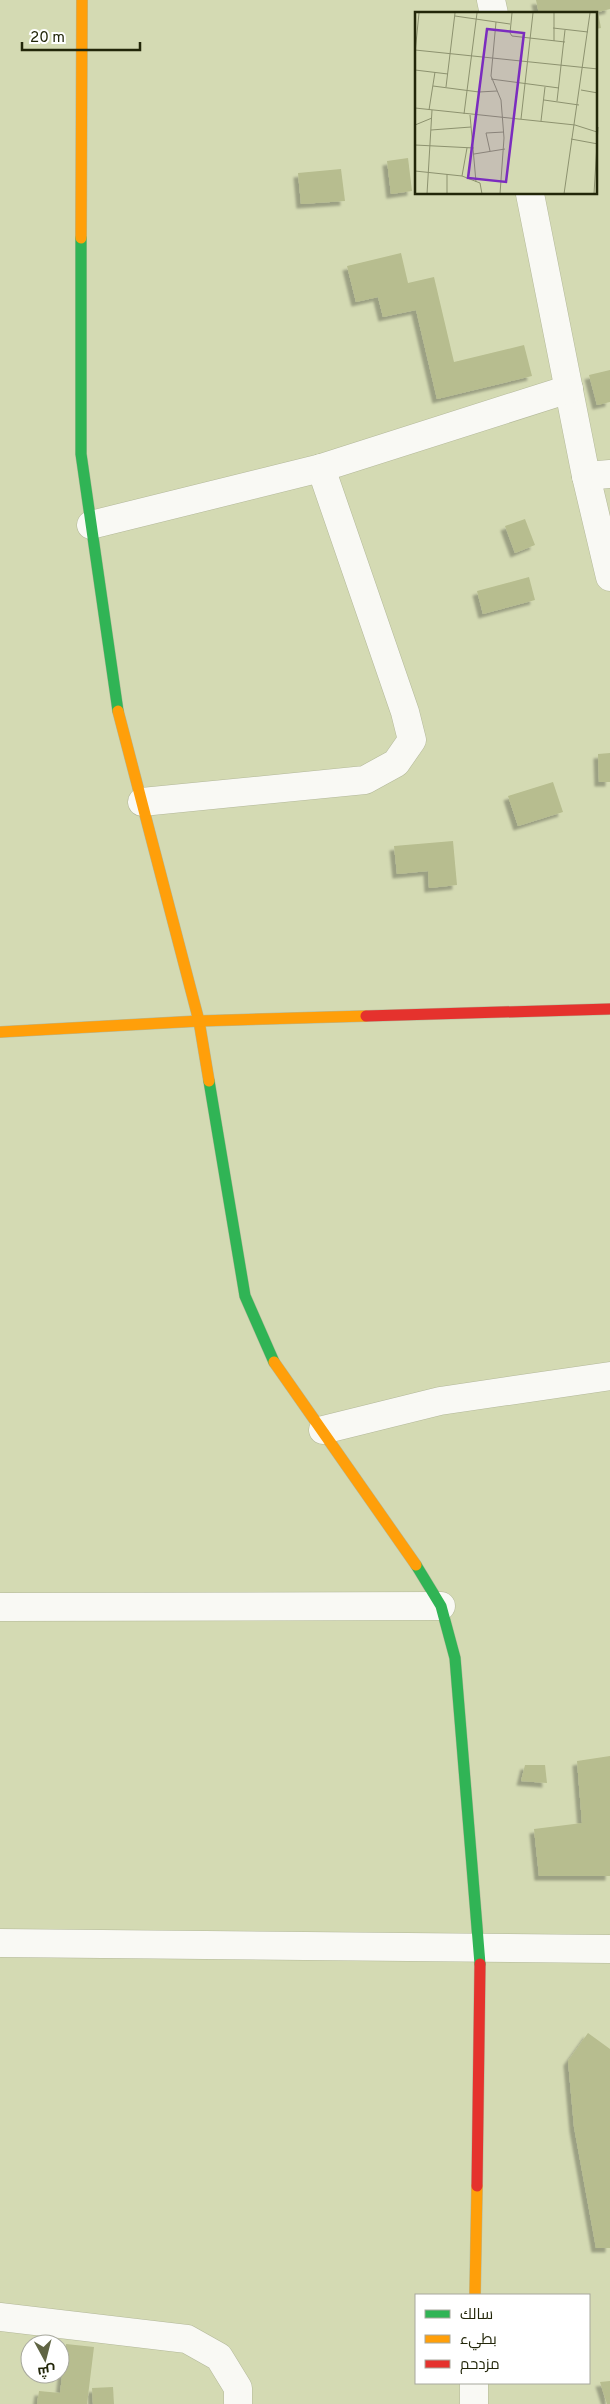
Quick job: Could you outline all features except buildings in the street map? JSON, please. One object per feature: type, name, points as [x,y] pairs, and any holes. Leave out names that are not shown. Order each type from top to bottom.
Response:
[{"type":"street","points":[[82,0],[81,454],[117,706],[199,1022],[245,1296],[270,1356],[408,1551],[441,1606],[455,1658],[480,1947],[475,2294]]},
{"type":"street","points":[[530,195],[569,389],[598,475],[610,577]]},
{"type":"street","points":[[91,525],[321,468],[569,389]]},
{"type":"street","points":[[142,802],[365,780],[396,763],[412,740],[405,712],[321,468]]},
{"type":"street","points":[[0,1032],[199,1022],[610,1009]]},
{"type":"street","points":[[322,1430],[440,1401],[610,1376]]},
{"type":"street","points":[[0,1607],[441,1606]]},
{"type":"street","points":[[0,1943],[610,1949]]},
{"type":"street","points":[[0,2317],[187,2339],[219,2358],[238,2388],[238,2404]]},
{"type":"street","points":[[474,2384],[474,2404]]},
{"type":"traffic: fast","points":[[81,238],[81,454],[118,711]]},
{"type":"traffic: fast","points":[[209,1081],[245,1296],[274,1362]]},
{"type":"traffic: fast","points":[[416,1565],[441,1606],[455,1658],[480,1964]]},
{"type":"traffic: slow","points":[[81,238],[82,0]]},
{"type":"traffic: slow","points":[[118,711],[199,1021],[209,1081]]},
{"type":"traffic: slow","points":[[0,1032],[199,1021],[366,1016]]},
{"type":"traffic: slow","points":[[274,1362],[416,1565]]},
{"type":"traffic: slow","points":[[475,2294],[477,2186]]},
{"type":"traffic: jam","points":[[366,1016],[610,1009]]},
{"type":"traffic: jam","points":[[477,2186],[480,1964]]}]
